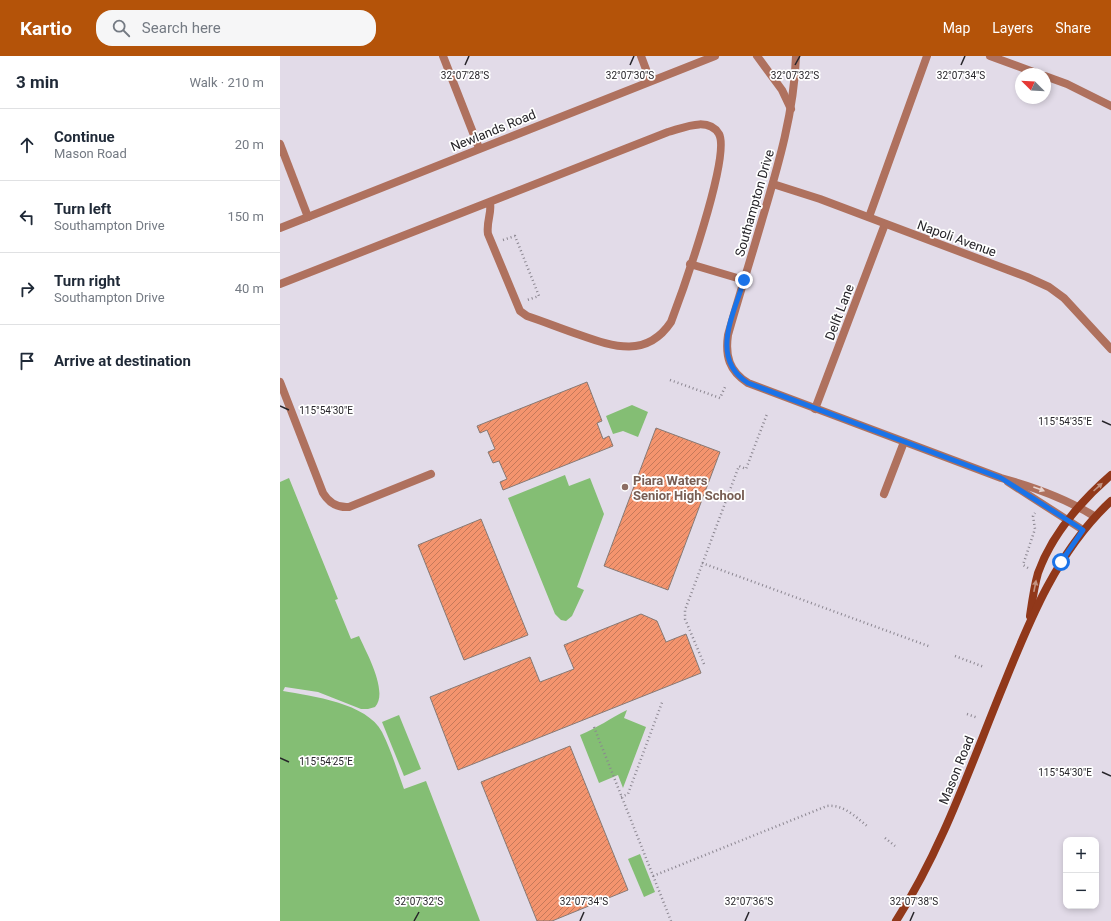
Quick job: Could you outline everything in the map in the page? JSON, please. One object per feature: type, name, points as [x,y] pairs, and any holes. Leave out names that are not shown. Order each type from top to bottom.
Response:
[{"type":"street","points":[[443,56],[479,148]]},
{"type":"street","points":[[641,56],[650,80]]},
{"type":"street","name":"Newlands Road","points":[[280,228],[650,80],[715,56]]},
{"type":"street","points":[[757,56],[782,90],[791,109]]},
{"type":"street","name":"Southampton Drive","points":[[796,56],[791,109],[773,184],[728,334],[727,356],[730,365],[740,378],[748,383],[1001,478],[1037,488],[1079,506],[1094,516]]},
{"type":"street","points":[[869,218],[927,56]]},
{"type":"street","points":[[990,56],[1023,68]]},
{"type":"street","points":[[1051,78],[1067,84],[1111,106]]},
{"type":"street","points":[[280,284],[668,132],[696,124],[709,127],[719,135],[721,142],[719,166],[671,322],[665,330],[653,339],[636,346],[627,348],[608,345],[527,316],[520,311],[488,234],[487,227],[492,209],[490,203]]},
{"type":"street","points":[[280,144],[308,217]]},
{"type":"street","name":"Napoli Avenue","points":[[773,184],[820,198],[869,218],[1020,274],[1049,287],[1064,298],[1111,348]]},
{"type":"street","name":"Delft Lane","points":[[815,409],[885,224]]},
{"type":"street","points":[[690,264],[744,280]]},
{"type":"street","points":[[280,382],[323,493],[328,500],[335,505],[349,507],[431,474]]},
{"type":"street","points":[[884,494],[904,442]]},
{"type":"street","name":"Mason Road","points":[[1028,624],[1039,572],[1047,554],[1068,520],[1079,506],[1111,475]]},
{"type":"street","name":"Southampton Drive","points":[[1001,478],[1083,530]]},
{"type":"street","name":"Mason Road","points":[[896,921],[917,888],[939,842],[1028,624],[1061,562],[1094,516],[1111,501]]},
{"type":"path","points":[[501,241],[515,236],[539,296],[526,300]]},
{"type":"path","points":[[670,380],[720,398],[725,387]]},
{"type":"path","points":[[704,664],[685,619],[685,610],[739,466],[746,469],[767,414]]},
{"type":"path","points":[[1039,572],[1023,565],[1036,530],[1033,516],[1040,504]]},
{"type":"path","points":[[702,563],[931,647]]},
{"type":"path","points":[[955,656],[984,667]]},
{"type":"path","points":[[621,797],[628,794],[663,700]]},
{"type":"path","points":[[594,727],[671,921]]},
{"type":"path","points":[[653,876],[827,806],[844,809],[868,826]]},
{"type":"path","points":[[885,838],[895,846]]},
{"type":"green space","points":[[632,405],[648,412],[638,437],[623,431],[613,434],[606,416]]},
{"type":"green space","points":[[565,475],[569,486],[590,478],[604,514],[577,587],[584,590],[572,616],[566,621],[561,620],[555,614],[508,498]]},
{"type":"green space","points":[[289,478],[338,599],[335,600],[351,639],[359,636],[371,662],[378,682],[379,700],[375,707],[361,709],[318,692],[285,687],[283,691],[338,702],[364,714],[375,722],[382,732],[404,789],[426,781],[480,921],[280,921],[280,482]]},
{"type":"green space","points":[[627,710],[624,718],[646,727],[623,788],[618,775],[599,783],[580,735]]},
{"type":"green space","points":[[399,715],[421,769],[404,776],[382,722]]},
{"type":"green space","points":[[640,854],[655,892],[644,897],[628,859]]},
{"type":"building","points":[[587,382],[602,421],[597,423],[603,439],[609,436],[613,446],[503,490],[500,482],[507,479],[499,461],[493,463],[488,452],[495,449],[487,430],[480,433],[477,426]]},
{"type":"building","points":[[656,428],[720,452],[668,590],[604,566]]},
{"type":"building","points":[[481,519],[528,635],[464,660],[418,545]]},
{"type":"building","points":[[641,614],[657,621],[666,642],[686,634],[701,673],[458,770],[430,697],[530,657],[540,682],[574,669],[564,645]]},
{"type":"building","points":[[570,746],[628,890],[552,921],[537,921],[481,782]]},
{"type":"place","name":"Piara Waters Senior High School","points":[[625,487]]},
{"type":"route","points":[[744,280],[726,345],[730,365],[740,378],[748,383],[815,409],[1001,478],[1083,530],[1061,562]]}]
